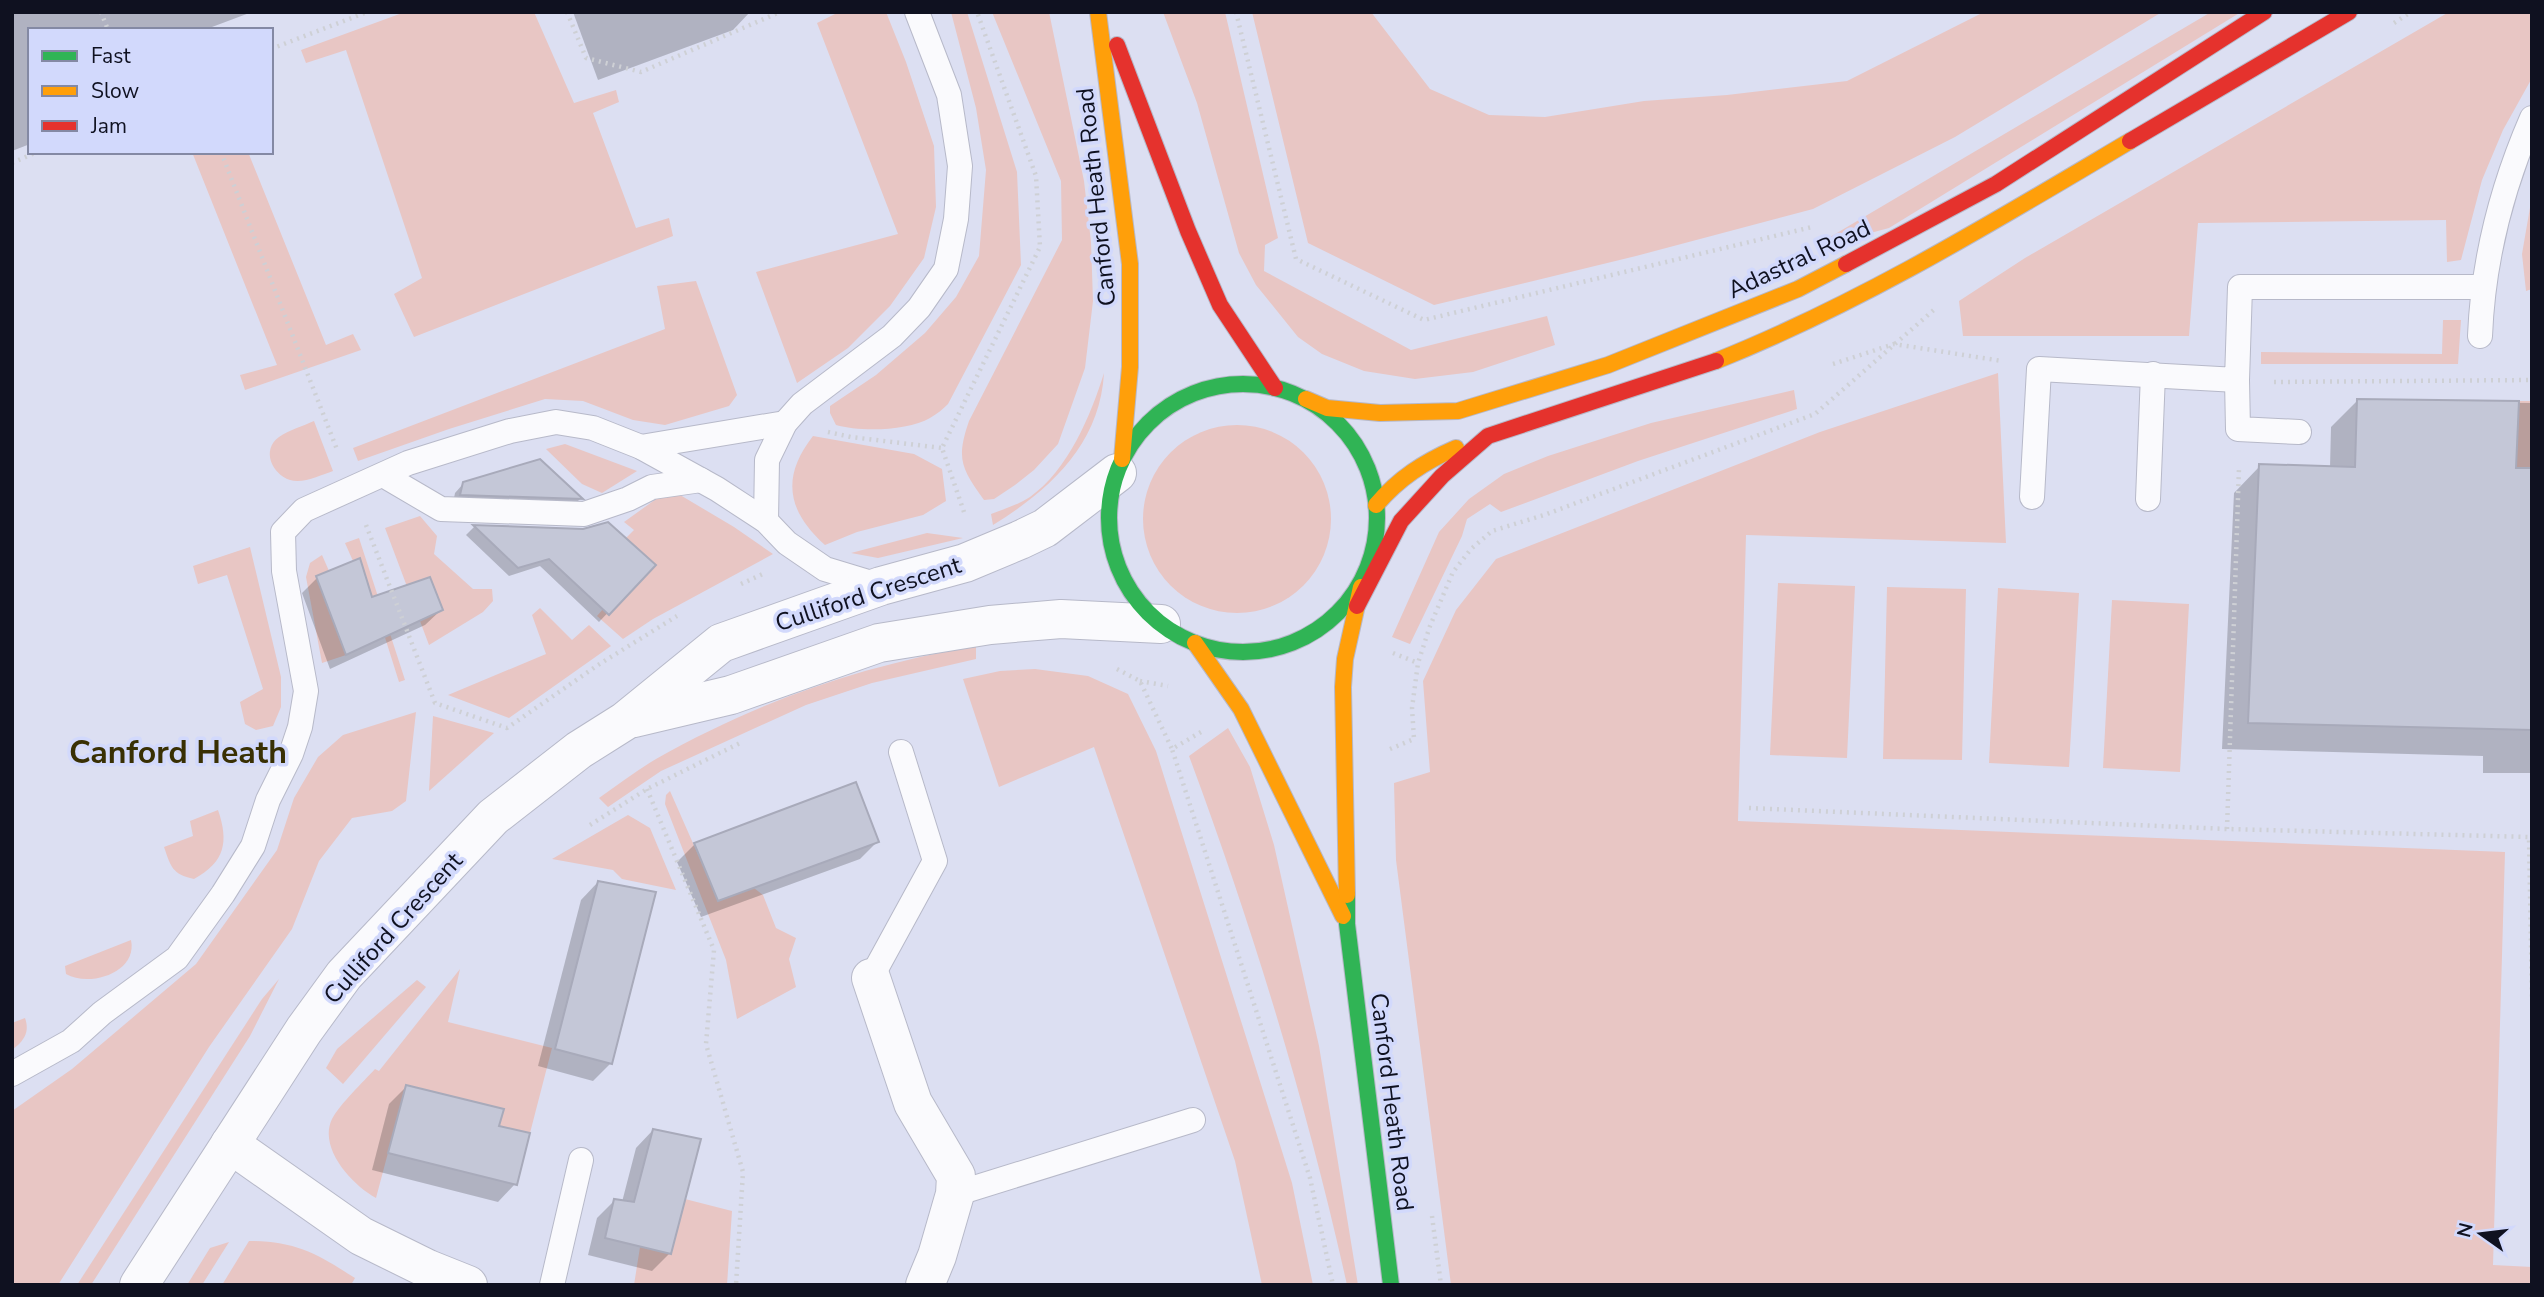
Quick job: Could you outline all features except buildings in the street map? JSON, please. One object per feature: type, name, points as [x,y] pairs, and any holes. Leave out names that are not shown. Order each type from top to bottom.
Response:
[{"type":"main road","name":"Canford Heath Road","points":[[1098,12],[1130,264],[1130,367],[1119,467]]},
{"type":"main road","name":"Canford Heath Road","points":[[1104,12],[1188,231],[1220,305],[1275,388]]},
{"type":"main road","name":"Adastral Road","points":[[1306,400],[1327,408],[1380,413],[1458,411],[1608,365],[1786,294],[1996,184],[2264,12]]},
{"type":"main road","points":[[1376,505],[1396,481],[1424,461],[1488,436],[1717,362],[1810,321],[1979,230],[2349,12]]},
{"type":"main road","points":[[1236,384],[1275,388],[1306,400],[1339,424],[1357,447],[1370,475],[1376,505],[1375,539],[1365,572],[1353,594],[1336,614],[1316,630],[1294,642],[1244,652],[1219,650],[1195,643],[1161,624],[1143,608],[1129,589],[1114,556],[1109,520],[1111,497],[1119,467],[1135,438],[1153,418],[1186,397],[1210,388],[1236,384]]},
{"type":"main road","points":[[1357,606],[1401,521],[1442,476],[1488,436]]},
{"type":"main road","name":"Canford Heath Road","points":[[1365,572],[1345,659],[1343,687],[1347,924],[1391,1285]]},
{"type":"main road","name":"Canford Heath Road","points":[[1195,643],[1241,709],[1347,924]]},
{"type":"street","name":"Culliford Crescent","points":[[139,1285],[344,975],[493,817],[579,751],[625,721],[721,643],[881,586],[965,563],[1020,540],[1045,528],[1119,467]]},
{"type":"street","name":"Culliford Crescent","points":[[625,721],[732,695],[879,643],[1002,624],[1061,619],[1161,624]]},
{"type":"street","points":[[871,978],[913,1103],[956,1176],[955,1194],[937,1256],[925,1285]]},
{"type":"street","points":[[230,1144],[361,1236],[428,1269],[468,1285]]},
{"type":"lane","points":[[766,520],[767,460],[785,423],[802,404],[892,336],[919,308],[946,269],[956,219],[960,166],[949,95],[917,12]]},
{"type":"lane","points":[[2480,337],[2483,287],[2508,177],[2532,118]]},
{"type":"lane","points":[[2299,432],[2238,429],[2240,288],[2483,287]]},
{"type":"lane","points":[[2032,497],[2039,369],[2237,380]]},
{"type":"lane","points":[[2148,499],[2153,374]]},
{"type":"lane","points":[[12,1074],[71,1041],[102,1013],[177,958],[223,894],[253,846],[268,800],[294,746],[306,691],[284,571],[283,532],[304,510],[408,463],[510,431],[556,422],[593,428],[640,447],[766,520],[787,543],[825,569],[881,586]]},
{"type":"lane","points":[[640,447],[785,423]]},
{"type":"lane","points":[[383,475],[441,509],[584,514],[628,499],[652,486],[701,480]]},
{"type":"lane","points":[[871,978],[935,861],[901,752]]},
{"type":"lane","points":[[955,1194],[1193,1120]]},
{"type":"lane","points":[[552,1285],[580,1160]]},
{"type":"path","points":[[273,48],[367,12]]},
{"type":"path","points":[[567,12],[586,58],[641,72],[780,12]]},
{"type":"path","points":[[965,511],[942,448],[1040,247],[1036,176],[976,12]]},
{"type":"path","points":[[1236,12],[1296,259],[1424,320],[1813,227],[1795,240]]},
{"type":"path","points":[[2386,27],[2411,12]]},
{"type":"path","points":[[12,163],[32,154]]},
{"type":"path","points":[[223,154],[435,703]]},
{"type":"path","points":[[1390,748],[1414,739],[1412,708],[1418,663],[1430,626],[1453,572],[1471,549],[1492,531],[1544,515],[1815,414],[1946,299]]},
{"type":"path","points":[[1831,364],[1894,344],[1981,356],[2039,369]]},
{"type":"path","points":[[2237,380],[2532,380]]},
{"type":"path","points":[[802,404],[824,431],[942,448]]},
{"type":"path","points":[[2227,829],[2239,491],[2238,429]]},
{"type":"path","points":[[1387,651],[1418,663]]},
{"type":"path","points":[[1116,669],[1140,681],[1172,748],[1310,1178],[1334,1285]]},
{"type":"path","points":[[1172,748],[1241,709]]},
{"type":"path","points":[[1388,759],[1390,737]]},
{"type":"path","points":[[590,825],[647,789],[751,739]]},
{"type":"path","points":[[647,789],[714,950],[706,1044],[743,1172],[736,1285]]},
{"type":"path","points":[[1749,808],[2227,829],[2529,837],[2532,999]]},
{"type":"shaded area","points":[[405,12],[534,12],[574,103],[616,90],[619,102],[593,113],[636,228],[669,218],[673,236],[414,337],[394,294],[422,278],[346,50],[306,63],[301,50]]},
{"type":"shaded area","points":[[839,12],[886,12],[934,146],[936,207],[924,258],[890,306],[848,348],[797,383],[756,272],[898,234],[817,23]]},
{"type":"shaded area","points":[[951,12],[967,12],[1017,172],[1021,265],[948,404],[942,410],[921,422],[897,428],[870,429],[836,425],[830,413],[830,406],[876,375],[925,333],[956,297],[979,256],[986,170],[976,108]]},
{"type":"shaded area","points":[[992,12],[1049,12],[1084,181],[1091,242],[1093,301],[1085,368],[1058,444],[1034,470],[1015,485],[994,499],[984,500],[970,480],[963,463],[965,434],[969,421],[1062,240],[1061,181]]},
{"type":"shaded area","points":[[1163,12],[1225,12],[1278,238],[1265,245],[1264,271],[1411,350],[1547,316],[1555,345],[1473,372],[1415,379],[1364,371],[1322,354],[1298,337],[1256,285],[1239,253],[1197,103]]},
{"type":"shaded area","points":[[1252,12],[1371,12],[1430,89],[1489,115],[1545,117],[1644,101],[1727,95],[1847,81],[1984,12],[2162,12],[1955,137],[1813,209],[1434,305],[1308,243]]},
{"type":"shaded area","points":[[2211,12],[2241,12],[1889,228],[1822,246],[1825,240]]},
{"type":"shaded area","points":[[2449,12],[2532,12],[2532,78],[2503,130],[2482,180],[2461,260],[2447,262],[2446,220],[2198,223],[2189,336],[1963,336],[1959,301],[2025,258]]},
{"type":"shaded area","points":[[193,154],[249,154],[326,345],[353,334],[361,350],[245,390],[240,375],[277,365]]},
{"type":"shaded area","points":[[2532,196],[2532,289],[2526,291],[2522,254]]},
{"type":"shaded area","points":[[696,281],[737,395],[729,406],[665,425],[633,420],[583,401],[545,399],[358,461],[353,448],[665,329],[657,286]]},
{"type":"shaded area","points":[[2443,320],[2461,320],[2458,364],[2261,364],[2261,352],[2442,354]]},
{"type":"shaded area","points":[[1104,373],[1093,422],[1082,443],[1052,480],[1034,496],[993,525],[991,514],[1030,497],[1044,486],[1067,457],[1085,424]]},
{"type":"shaded area","points":[[1998,373],[2006,543],[1746,535],[1738,821],[2505,852],[2493,1265],[2532,1267],[2532,1285],[1451,1285],[1396,860],[1394,783],[1430,772],[1423,681],[1456,610],[1496,559],[1820,432]]},
{"type":"shaded area","points":[[1794,390],[1797,409],[1638,461],[1501,512],[1490,504],[1467,519],[1462,536],[1410,644],[1392,637],[1439,532],[1469,499],[1504,474],[1548,456],[1651,423]]},
{"type":"shaded area","points":[[2519,401],[2532,401],[2532,468],[2516,468]]},
{"type":"shaded area","points":[[314,421],[333,471],[306,480],[290,480],[278,473],[274,467],[271,448],[279,437]]},
{"type":"shaded area","points":[[1237,425],[1273,432],[1304,452],[1324,483],[1331,519],[1324,555],[1304,586],[1273,606],[1237,613],[1201,606],[1170,586],[1150,555],[1143,519],[1150,483],[1170,452],[1201,432]]},
{"type":"shaded area","points":[[813,436],[914,454],[942,469],[946,501],[923,515],[857,532],[825,545],[803,519],[793,493],[796,466]]},
{"type":"shaded area","points":[[565,444],[637,471],[602,493],[582,484],[546,449]]},
{"type":"shaded area","points":[[670,489],[773,554],[653,619],[623,639],[597,616],[603,609],[608,615],[655,566],[626,538],[634,530],[624,522]]},
{"type":"shaded area","points":[[420,516],[437,536],[434,554],[473,589],[492,589],[493,601],[483,612],[429,645],[385,528]]},
{"type":"shaded area","points":[[927,533],[963,538],[878,558],[851,553]]},
{"type":"shaded area","points":[[359,538],[405,680],[399,682],[360,558],[353,561],[345,543]]},
{"type":"shaded area","points":[[250,547],[281,677],[281,707],[273,726],[256,730],[245,724],[240,702],[263,689],[227,575],[198,584],[193,566]]},
{"type":"shaded area","points":[[322,555],[329,571],[316,577],[346,655],[322,663],[306,577],[310,563]]},
{"type":"shaded area","points":[[1778,583],[1855,586],[1847,758],[1770,755]]},
{"type":"shaded area","points":[[1887,587],[1966,589],[1962,760],[1883,759]]},
{"type":"shaded area","points":[[1998,588],[2079,593],[2069,767],[1989,763]]},
{"type":"shaded area","points":[[2112,600],[2189,604],[2180,772],[2103,768]]},
{"type":"shaded area","points":[[540,608],[572,640],[589,625],[611,646],[509,718],[448,695],[546,654],[532,615]]},
{"type":"shaded area","points":[[976,646],[976,659],[872,683],[806,705],[661,771],[608,807],[599,798],[656,759],[772,703],[851,675]]},
{"type":"shaded area","points":[[1035,669],[1088,676],[1128,694],[1156,751],[1292,1183],[1313,1285],[1262,1285],[1235,1161],[1094,747],[999,787],[963,679],[1000,671]]},
{"type":"shaded area","points":[[416,712],[406,801],[392,811],[352,818],[319,861],[292,929],[209,1047],[58,1285],[12,1285],[12,1111],[72,1069],[196,964],[277,850],[294,798],[318,757],[343,735]]},
{"type":"shaded area","points":[[433,716],[494,733],[429,791]]},
{"type":"shaded area","points":[[1228,728],[1250,767],[1274,845],[1319,1046],[1358,1285],[1347,1285],[1277,1018],[1235,886],[1189,756]]},
{"type":"shaded area","points":[[670,791],[718,900],[754,888],[763,895],[776,928],[796,938],[789,959],[796,987],[737,1019],[726,960],[665,804],[666,795]]},
{"type":"shaded area","points":[[218,810],[223,841],[218,858],[194,879],[181,875],[171,865],[164,847],[193,836],[190,821]]},
{"type":"shaded area","points":[[628,815],[650,828],[676,890],[622,879],[613,870],[552,859]]},
{"type":"shaded area","points":[[131,940],[131,951],[120,969],[99,978],[76,978],[66,974],[65,966]]},
{"type":"shaded area","points":[[460,969],[448,1022],[552,1048],[530,1133],[499,1126],[503,1109],[406,1085],[376,1198],[348,1175],[333,1153],[329,1130],[332,1119],[375,1069],[379,1071]]},
{"type":"shaded area","points":[[279,979],[250,1036],[91,1285],[77,1285],[262,999]]},
{"type":"shaded area","points":[[417,980],[426,987],[343,1084],[326,1068],[337,1049]]},
{"type":"shaded area","points":[[25,1018],[25,1036],[12,1050],[12,1023]]},
{"type":"shaded area","points":[[685,1199],[732,1211],[727,1285],[634,1285],[640,1247],[671,1254]]},
{"type":"shaded area","points":[[249,1241],[280,1243],[305,1250],[355,1278],[351,1285],[222,1285]]},
{"type":"shaded area","points":[[229,1242],[202,1285],[187,1285],[210,1248]]},
{"type":"traffic: fast","points":[[1243,384],[1294,394],[1338,423],[1367,467],[1377,518],[1367,569],[1338,613],[1294,642],[1243,652],[1192,642],[1148,613],[1119,569],[1109,518],[1119,467],[1148,423],[1192,394],[1243,384]]},
{"type":"traffic: fast","points":[[1347,895],[1347,924],[1391,1285]]},
{"type":"traffic: slow","points":[[1098,12],[1130,264],[1130,367],[1122,459]]},
{"type":"traffic: slow","points":[[1716,361],[1875,287],[2130,141]]},
{"type":"traffic: slow","points":[[1306,399],[1327,408],[1380,413],[1458,411],[1608,365],[1798,289],[1846,264]]},
{"type":"traffic: slow","points":[[1376,505],[1413,472],[1456,448]]},
{"type":"traffic: slow","points":[[1347,895],[1343,687],[1345,659],[1361,587]]},
{"type":"traffic: slow","points":[[1195,643],[1241,709],[1343,916]]},
{"type":"traffic: jam","points":[[1846,264],[1996,184],[2264,12]]},
{"type":"traffic: jam","points":[[2130,141],[2349,12]]},
{"type":"traffic: jam","points":[[1117,45],[1188,231],[1220,305],[1275,388]]},
{"type":"traffic: jam","points":[[1357,606],[1401,521],[1442,476],[1488,436],[1716,361]]},
{"type":"district","name":"Canford Heath","points":[[178,752]]}]
